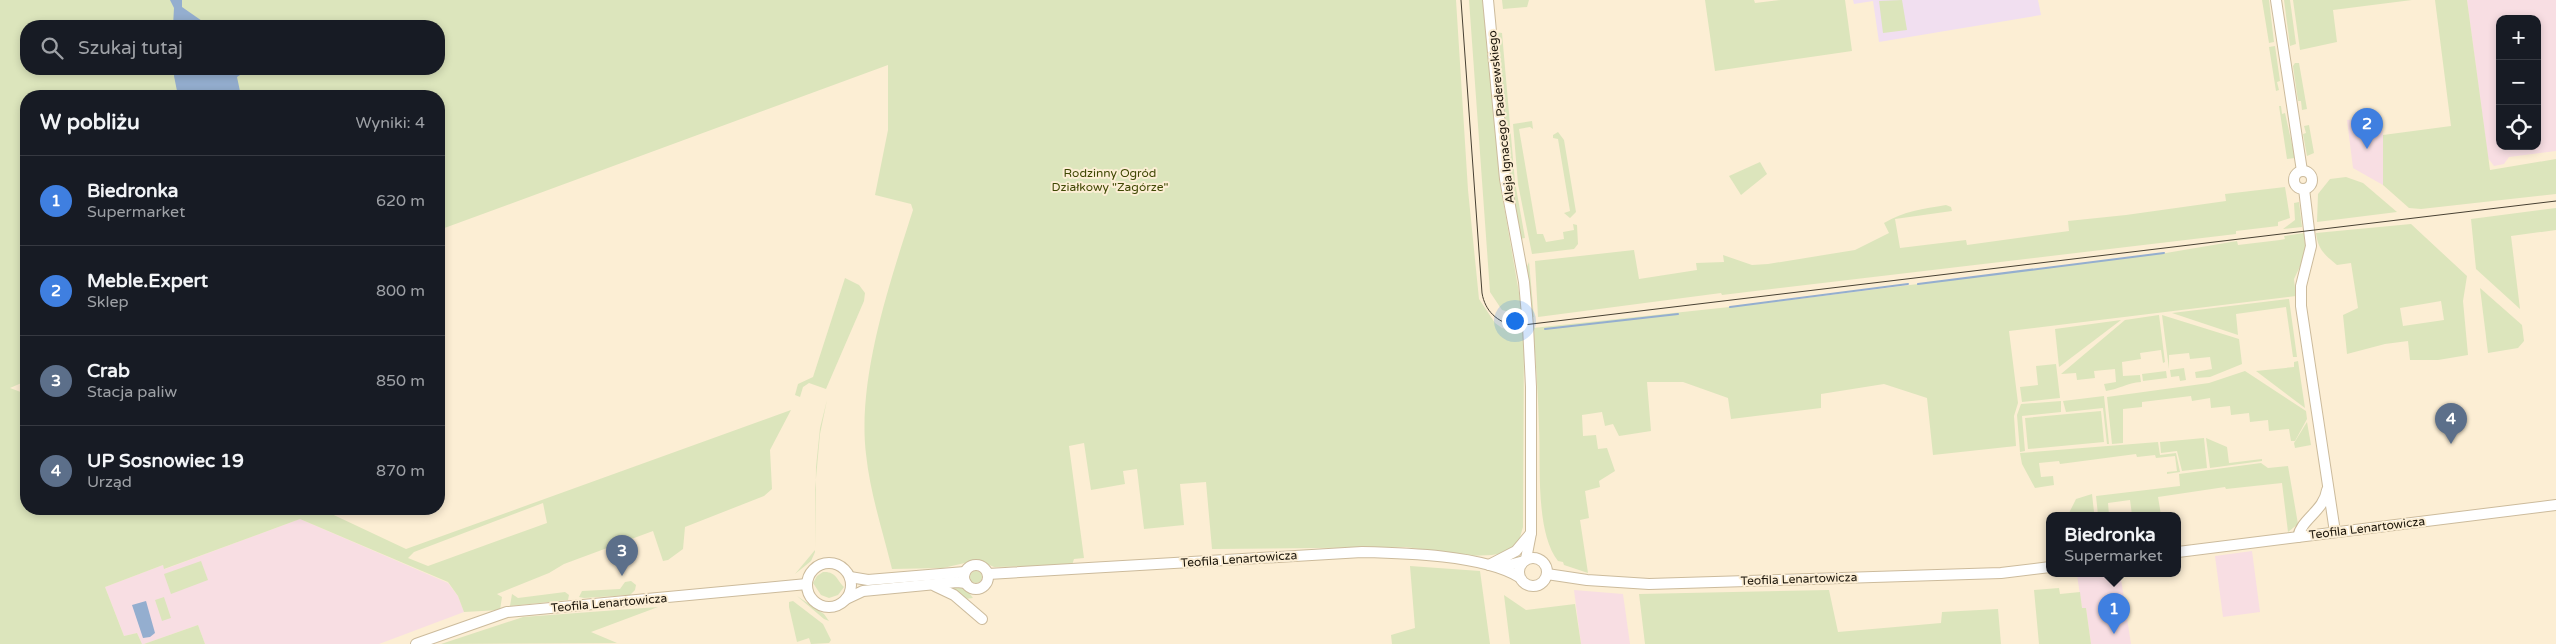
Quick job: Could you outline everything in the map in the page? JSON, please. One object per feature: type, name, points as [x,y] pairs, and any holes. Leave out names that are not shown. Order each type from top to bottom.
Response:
[{"type":"street","name":"Aleja Ignacego Paderewskiego","points":[[1488,0],[1505,179],[1526,305],[1531,388],[1531,533],[1529,559]]},
{"type":"street","points":[[2276,0],[2302,171],[2310,174],[2312,178],[2309,186],[2304,189],[2311,246],[2301,286],[2301,306],[2335,532]]},
{"type":"street","points":[[2298,537],[2300,530],[2323,503],[2327,483]]},
{"type":"street","name":"Teofila Lenartowicza","points":[[2181,552],[2556,505]]},
{"type":"street","points":[[1489,565],[1516,551],[1531,533]]},
{"type":"street","name":"Teofila Lenartowicza","points":[[988,574],[1332,553],[1411,554],[1489,565],[1513,564],[1529,559]]},
{"type":"street","points":[[1529,559],[1546,565],[1547,574],[1543,582],[1535,586],[1524,584],[1519,577],[1519,568],[1529,559]]},
{"type":"street","points":[[846,599],[850,591],[850,578],[840,566],[826,564],[812,572],[808,584],[811,597],[822,606],[837,605],[863,591],[934,586],[957,582],[966,583],[973,588],[981,588],[987,582],[988,574],[985,568],[972,565],[965,572],[868,580],[850,578]]},
{"type":"street","name":"Teofila Lenartowicza","points":[[1489,565],[1519,577]]},
{"type":"street","name":"Teofila Lenartowicza","points":[[1547,574],[1603,582],[1649,584],[2000,573],[2046,567]]},
{"type":"street","points":[[965,572],[966,583]]},
{"type":"street","name":"Teofila Lenartowicza","points":[[416,644],[506,612],[808,584]]},
{"type":"street","points":[[934,586],[950,591],[982,619]]},
{"type":"shaded area","points":[[1853,0],[2038,0],[2041,15],[1879,42],[1873,1],[1854,4]]},
{"type":"shaded area","points":[[2467,0],[2556,0],[2556,151],[2509,157],[2504,164],[2494,166],[2488,158]]},
{"type":"shaded area","points":[[2381,116],[2383,185],[2353,168],[2347,120]]},
{"type":"shaded area","points":[[300,519],[448,583],[458,596],[464,612],[379,644],[205,644],[198,625],[144,644],[142,644],[137,633],[124,636],[105,587],[163,565],[165,569]]},
{"type":"shaded area","points":[[2252,551],[2260,612],[2223,617],[2215,556]]},
{"type":"shaded area","points":[[2077,577],[2121,577],[2131,644],[2091,644],[2086,608],[2082,608]]},
{"type":"shaded area","points":[[1574,590],[1623,594],[1630,644],[1581,644]]},
{"type":"green space","name":"Rodzinny Ogród Działkowy \"Zagórze\"","points":[[0,0],[1456,0],[1468,190],[1479,299],[1495,323],[1502,328],[1524,333],[1523,527],[1518,544],[1508,552],[1492,555],[1468,556],[1406,547],[1212,549],[1206,482],[1180,484],[1184,525],[1144,529],[1137,469],[1123,471],[1125,484],[1091,490],[1084,443],[1069,446],[1084,558],[1074,559],[1072,565],[994,567],[978,560],[943,568],[892,569],[870,483],[864,425],[866,394],[878,330],[913,210],[911,204],[875,195],[888,130],[888,65],[445,228],[445,90],[20,90],[20,384],[10,388],[20,392],[20,515],[334,515],[406,549],[791,410],[770,450],[772,489],[764,496],[685,527],[683,549],[668,560],[663,561],[653,531],[564,564],[549,573],[497,594],[502,597],[500,610],[464,612],[458,596],[448,582],[300,519],[164,569],[163,565],[105,587],[124,636],[137,633],[142,644],[0,644]],"holes":[[[543,503],[547,523],[428,566],[408,558],[414,552]]]},
{"type":"green space","points":[[1469,0],[1484,0],[1500,183],[1523,316],[1502,310],[1490,292]]},
{"type":"green space","points":[[1502,0],[1529,0],[1527,7],[1503,9]]},
{"type":"green space","points":[[1705,0],[1754,0],[1755,3],[1781,0],[1845,0],[1852,51],[1715,71]]},
{"type":"green space","points":[[1902,0],[1907,30],[1883,33],[1879,1]]},
{"type":"green space","points":[[2262,0],[2269,0],[2274,42],[2269,43]]},
{"type":"green space","points":[[2284,0],[2290,0],[2296,44],[2290,46]]},
{"type":"green space","points":[[2293,0],[2412,0],[2333,10],[2337,42],[2300,50]]},
{"type":"green space","points":[[2435,0],[2467,0],[2490,170],[2556,159],[2556,194],[2421,209],[2409,208],[2383,185],[2383,135],[2451,126]]},
{"type":"green space","points":[[1495,32],[1502,33],[1515,182],[1525,238],[1519,239],[1510,189]]},
{"type":"green space","points":[[2275,46],[2280,81],[2277,82],[2279,90],[2276,91],[2269,47]]},
{"type":"green space","points":[[2295,63],[2299,63],[2307,109],[2302,110],[2301,101],[2298,101],[2293,66]]},
{"type":"green space","points":[[2279,106],[2281,106],[2282,114],[2285,113],[2295,158],[2287,159]]},
{"type":"green space","points":[[1532,121],[1533,129],[1530,127],[1519,129],[1537,234],[1543,234],[1546,242],[1564,239],[1563,232],[1574,230],[1573,224],[1577,225],[1578,244],[1574,249],[1532,254],[1518,184],[1513,124]]},
{"type":"green space","points":[[2309,125],[2314,153],[2307,156],[2303,134],[2306,133],[2304,126]]},
{"type":"green space","points":[[1558,132],[1564,140],[1576,212],[1570,218],[1564,213],[1570,211],[1558,139],[1553,138],[1553,135]]},
{"type":"green space","points":[[1760,162],[1767,174],[1741,195],[1729,176]]},
{"type":"green space","points":[[2346,177],[2363,183],[2397,212],[2317,222],[2318,194],[2330,179]]},
{"type":"green space","points":[[2285,187],[2290,218],[2278,222],[2278,226],[2236,231],[2236,234],[1722,295],[1721,293],[1538,317],[1535,261],[1634,250],[1639,279],[1697,270],[1696,263],[1724,262],[1723,255],[1752,265],[1855,250],[1889,233],[1884,223],[1891,219],[1914,211],[1946,205],[1951,207],[1952,211],[1895,219],[1900,248],[1966,240],[1967,245],[2069,231],[2068,221],[2226,201],[2225,194]]},
{"type":"green space","points":[[2299,202],[2302,227],[2283,229],[2295,220],[2294,203]]},
{"type":"green space","points":[[2556,208],[2556,230],[2511,236],[2520,309],[2476,269],[2471,219]]},
{"type":"green space","points":[[2411,224],[2467,276],[2463,301],[2468,355],[2438,360],[2410,360],[2408,341],[2385,344],[2347,354],[2343,315],[2358,308],[2351,263],[2337,265],[2320,248],[2316,233]],"holes":[[[2441,301],[2444,320],[2403,326],[2400,308]]]},
{"type":"green space","points":[[2304,233],[2306,254],[2294,279],[2296,296],[2009,331],[2018,403],[2014,416],[2016,446],[1933,455],[1927,398],[1884,384],[1821,394],[1821,408],[1731,419],[1728,398],[1683,382],[1647,382],[1651,431],[1619,436],[1613,424],[1605,426],[1602,412],[1582,415],[1583,436],[1596,435],[1598,449],[1607,448],[1615,471],[1599,481],[1600,487],[1585,491],[1589,518],[1580,520],[1588,573],[1558,561],[1551,548],[1542,516],[1533,328],[1767,303],[2166,253],[2237,241],[2238,245],[2280,240],[2285,239],[2284,236]]},
{"type":"green space","points":[[1529,262],[1534,317],[1531,318],[1525,271]]},
{"type":"green space","points":[[845,278],[859,285],[865,293],[864,301],[826,389],[809,383],[803,387],[800,397],[795,395],[798,384],[813,377]]},
{"type":"green space","points":[[2480,288],[2522,325],[2524,341],[2518,348],[2488,353]]},
{"type":"green space","points":[[2289,299],[2297,357],[2293,357],[2286,307],[2236,314],[2238,335],[2172,313]]},
{"type":"green space","points":[[2159,315],[2165,362],[2163,363],[2161,350],[2140,353],[2141,359],[2122,362],[2123,376],[2140,375],[2141,382],[2106,391],[2104,384],[2116,382],[2115,369],[2094,371],[2095,378],[2077,380],[2076,373],[2061,374],[2125,320]]},
{"type":"green space","points":[[2162,315],[2239,339],[2242,364],[2210,377],[2196,378],[2195,372],[2212,369],[2210,357],[2190,359],[2189,353],[2169,355],[2169,369]]},
{"type":"green space","points":[[2121,320],[2059,367],[2055,329]]},
{"type":"green space","points":[[2298,361],[2305,408],[2256,371],[2294,367],[2294,362]]},
{"type":"green space","points":[[2056,364],[2060,398],[2022,402],[2020,387],[2038,385],[2036,366]]},
{"type":"green space","points":[[2184,368],[2186,380],[2180,381],[2179,376],[2171,377],[2170,370]]},
{"type":"green space","points":[[2166,371],[2167,378],[2143,381],[2142,374]]},
{"type":"green space","points":[[2245,371],[2306,411],[2307,419],[2295,441],[2291,441],[2289,429],[2269,431],[2268,420],[2250,422],[2249,413],[2231,415],[2230,406],[2211,408],[2210,398],[2192,401],[2191,396],[2142,402],[2142,407],[2123,409],[2123,443],[2112,444],[2107,397],[2209,383]]},
{"type":"green space","points":[[2104,396],[2109,444],[2107,444],[2103,408],[2066,412],[2063,401]]},
{"type":"green space","points":[[827,400],[820,434],[816,480],[820,428]]},
{"type":"green space","points":[[2061,401],[2061,412],[2022,416],[2025,451],[2020,452],[2017,415],[2021,404]]},
{"type":"green space","points":[[2101,411],[2104,442],[2028,449],[2025,418]]},
{"type":"green space","points":[[2307,422],[2311,445],[2295,448],[2294,443]]},
{"type":"green space","points":[[2204,438],[2207,468],[2182,471],[2177,451],[2161,453],[2160,442]]},
{"type":"green space","points":[[2206,438],[2227,447],[2229,463],[2262,459],[2262,461],[2210,468]]},
{"type":"green space","points":[[2158,442],[2160,455],[2176,453],[2180,472],[2167,474],[2167,472],[2177,471],[2175,456],[2156,458],[2155,455],[2137,457],[2136,454],[2060,464],[2059,461],[2039,463],[2041,477],[2053,476],[2054,485],[2035,488],[2022,464],[2020,453]]},
{"type":"green space","points":[[2261,463],[2268,468],[2288,466],[2298,524],[2288,532],[2282,483],[2226,489],[2225,487],[2158,497],[2160,512],[2132,512],[2130,500],[2108,503],[2109,512],[2098,512],[2096,496],[2180,486],[2179,474]]},
{"type":"green space","points":[[816,480],[815,550],[815,489]]},
{"type":"green space","points":[[2092,494],[2094,512],[2070,512],[2076,499]]},
{"type":"green space","points":[[815,550],[811,561],[795,574]]},
{"type":"green space","points":[[201,561],[208,580],[171,594],[164,574]]},
{"type":"green space","points":[[1410,566],[1480,571],[1490,644],[1392,644],[1391,635],[1415,628]]},
{"type":"green space","points":[[974,571],[978,571],[982,577],[978,583],[974,583],[970,579],[970,575]]},
{"type":"green space","points":[[823,572],[834,574],[844,587],[838,595],[829,598],[821,595],[813,583],[817,576]]},
{"type":"green space","points":[[631,581],[636,585],[635,590],[630,595],[579,597],[582,591],[620,589],[625,582]]},
{"type":"green space","points":[[947,586],[964,586],[973,598],[965,599]]},
{"type":"green space","points":[[2059,588],[2060,594],[2080,592],[2082,608],[2086,608],[2091,644],[2039,644],[2034,590]]},
{"type":"green space","points":[[1829,590],[1838,632],[1941,623],[1942,612],[1998,609],[2001,644],[1645,644],[1639,594]]},
{"type":"green space","points":[[565,592],[569,595],[568,600],[510,606],[512,594],[518,598]]},
{"type":"green space","points":[[1504,595],[1526,610],[1575,604],[1581,644],[1510,644]]},
{"type":"green space","points":[[797,596],[824,614],[829,621],[824,619]]},
{"type":"green space","points":[[164,597],[171,618],[162,621],[155,600]]},
{"type":"green space","points":[[793,601],[823,624],[831,640],[829,643],[811,644],[809,638],[797,642],[789,607],[789,602]]},
{"type":"green space","points":[[658,607],[591,632],[617,643],[441,644],[523,617]]},
{"type":"green space","points":[[198,625],[205,644],[144,644]]},
{"type":"water","points":[[170,0],[182,0],[182,7],[201,20],[173,20],[174,8]]},
{"type":"water","points":[[240,75],[237,77],[240,90],[177,90],[174,76]]},
{"type":"water","points":[[146,601],[155,633],[150,637],[143,638],[132,605]]},
{"type":"waterway","points":[[1918,284],[2164,253]]},
{"type":"waterway","points":[[1730,307],[1908,284]]},
{"type":"waterway","points":[[1545,329],[1678,314]]},
{"type":"tram line","points":[[1461,0],[1482,293],[1486,305],[1493,315],[1497,319],[1515,326],[2556,201]]},
{"type":"place","name":"Meble.Expert","points":[[2367,149]]},
{"type":"place","name":"UP Sosnowiec 19","points":[[2451,444]]},
{"type":"place","name":"Crab","points":[[622,576]]},
{"type":"place","name":"Biedronka","points":[[2114,634]]}]
